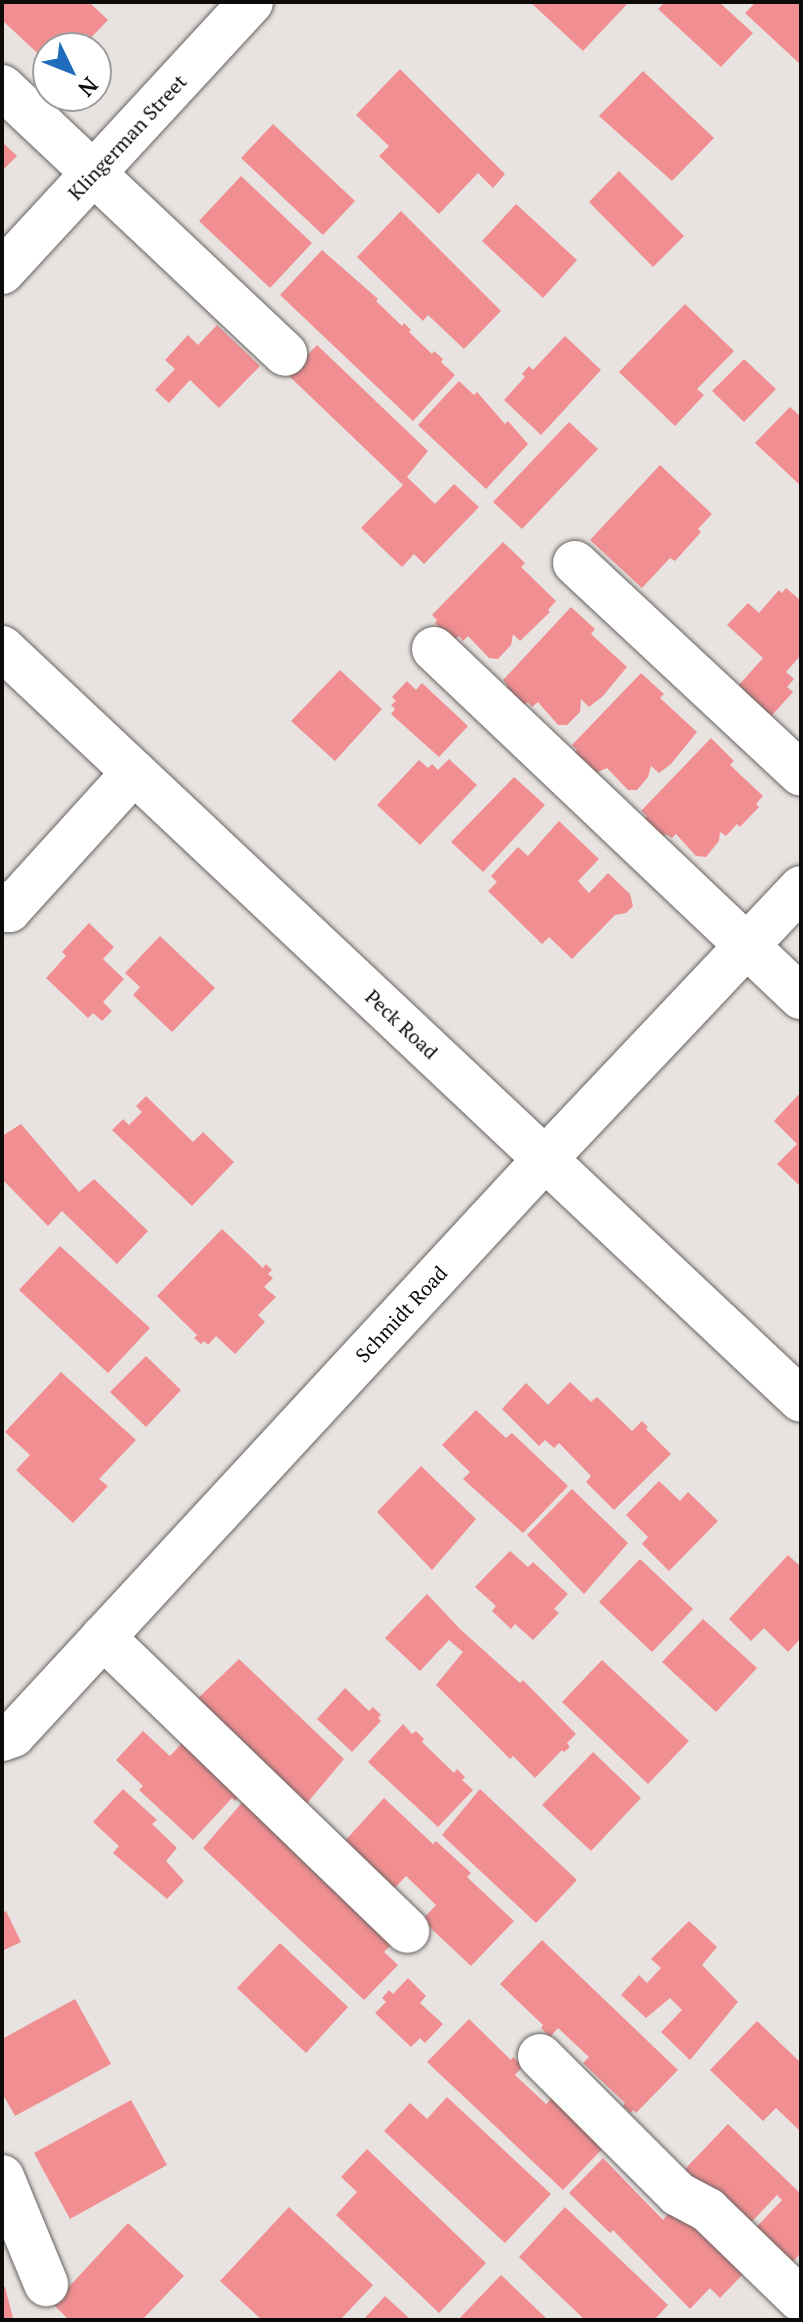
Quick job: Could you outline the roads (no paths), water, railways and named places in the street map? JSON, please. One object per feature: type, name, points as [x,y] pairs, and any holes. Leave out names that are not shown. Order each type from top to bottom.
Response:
[{"type":"street","name":"Klingerman Street","points":[[2,272],[251,2]]},
{"type":"street","points":[[2,87],[285,354]]},
{"type":"street","points":[[575,563],[801,774]]},
{"type":"street","name":"Peck Road","points":[[2,648],[801,1400]]},
{"type":"street","points":[[434,649],[801,997]]},
{"type":"street","points":[[4,910],[134,772]]},
{"type":"street","name":"Schmidt Road","points":[[2,1739],[13,1735],[545,1159],[801,888]]},
{"type":"street","points":[[103,1637],[407,1931]]},
{"type":"street","points":[[540,2056],[678,2194],[708,2210],[801,2300]]},
{"type":"street","points":[[2,2177],[46,2284]]}]
